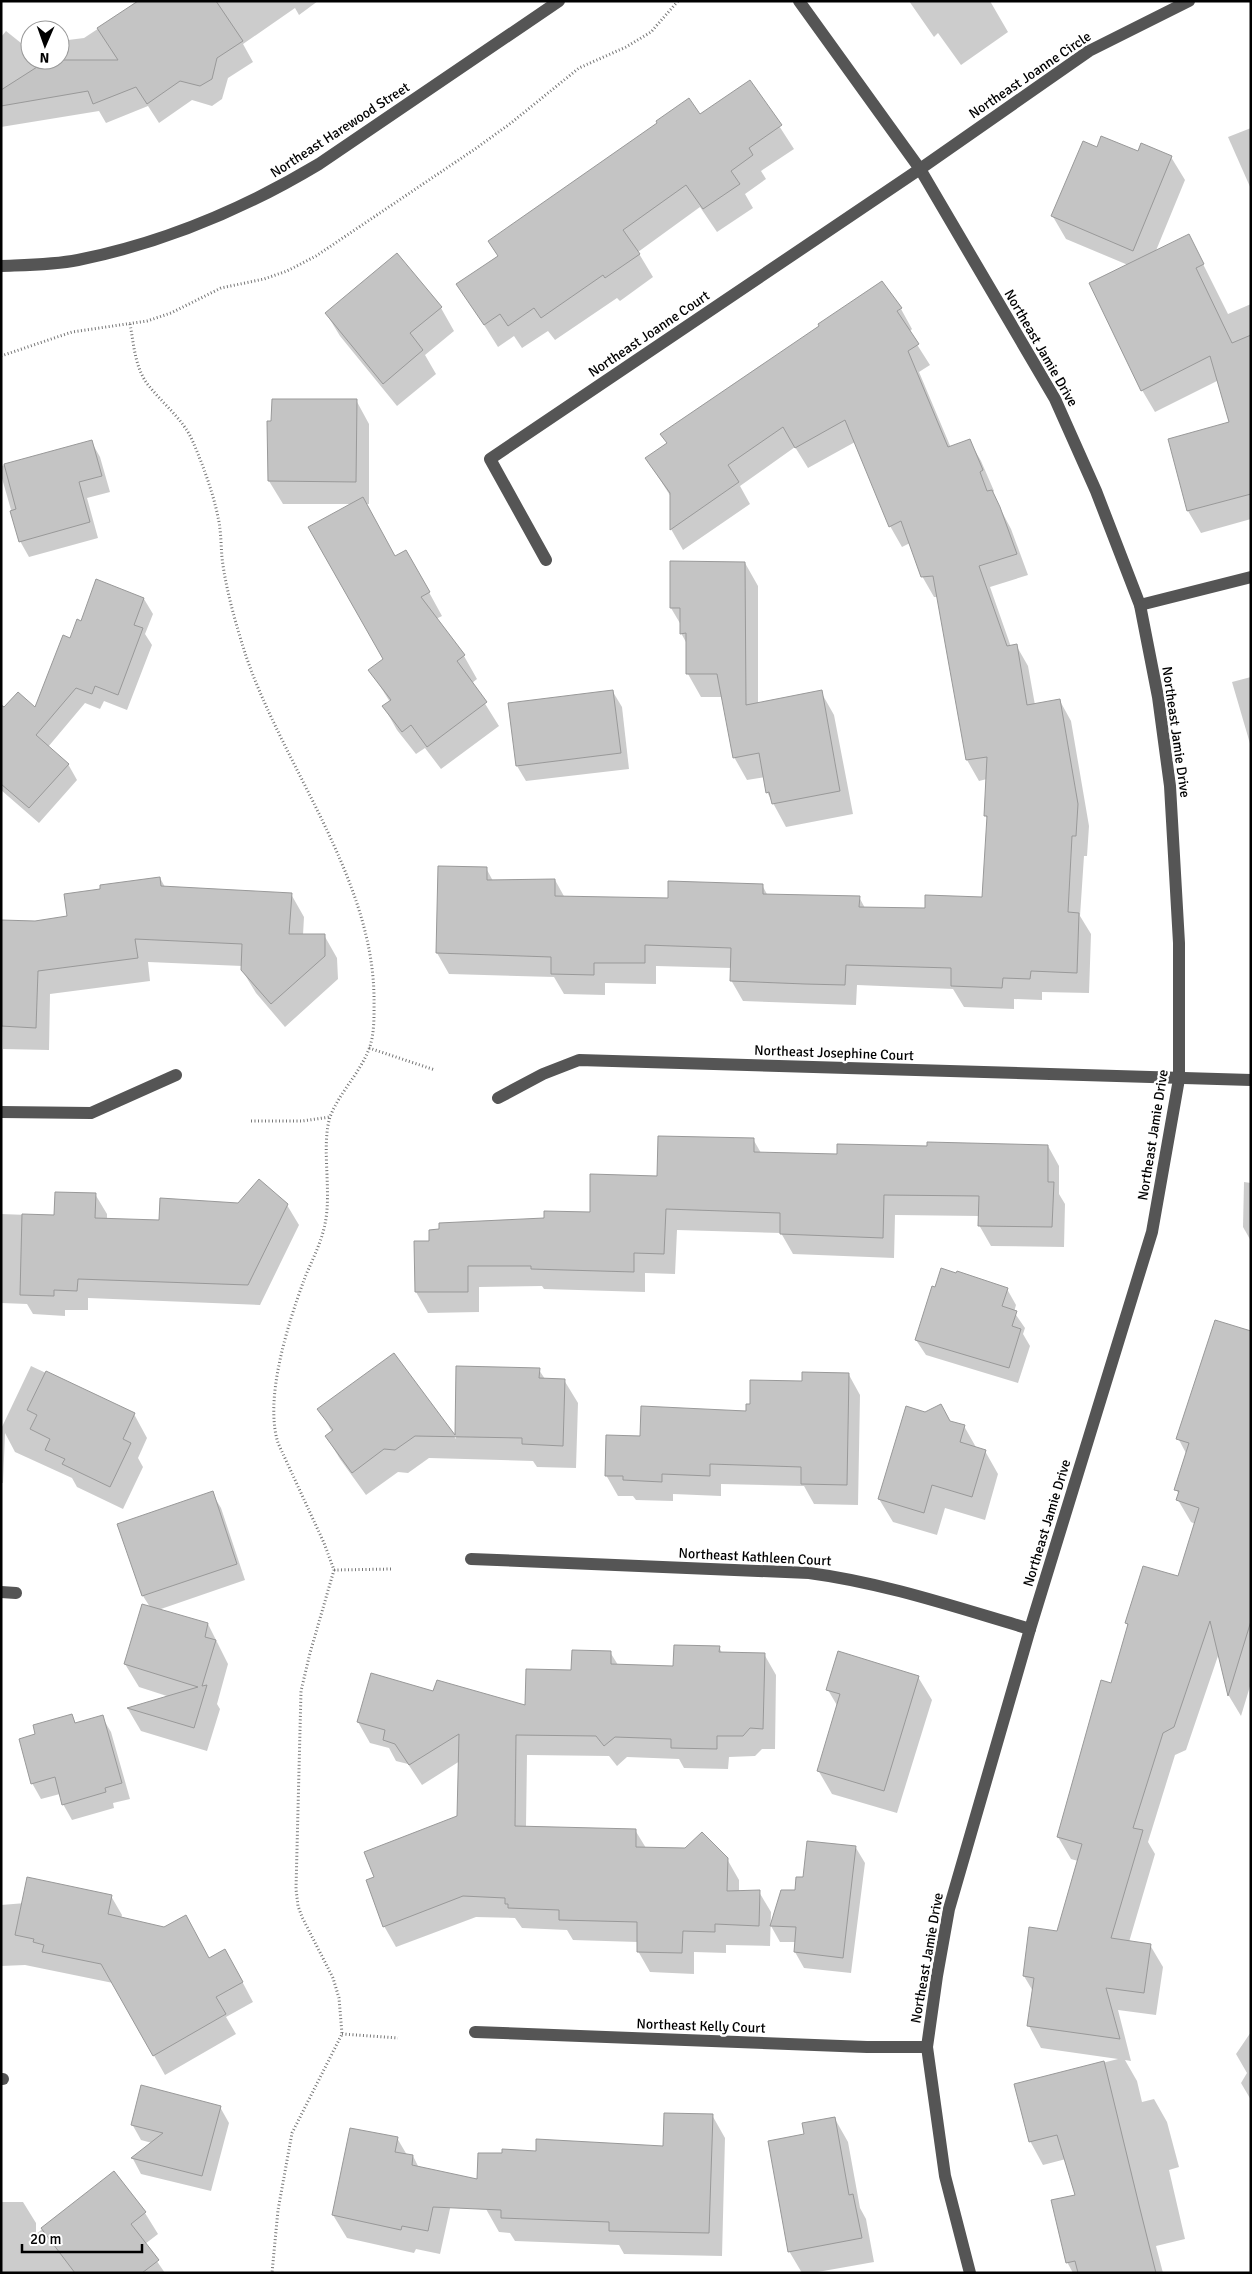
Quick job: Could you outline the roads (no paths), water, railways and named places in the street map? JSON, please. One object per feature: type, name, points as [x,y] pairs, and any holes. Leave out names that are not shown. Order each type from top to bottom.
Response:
[{"type":"street","name":"Northeast Harewood Street","points":[[1,266],[76,260],[121,250],[160,238],[243,205],[284,185],[319,164],[559,1]]},
{"type":"street","name":"Northeast Jamie Drive","points":[[799,1],[920,169],[1055,399],[1096,491],[1140,605],[1158,698],[1170,786],[1179,943],[1178,1079],[1152,1232],[1030,1629],[949,1909],[927,2047],[945,2176],[970,2273]]},
{"type":"street","name":"Northeast Joanne Circle","points":[[920,169],[1089,51],[1190,1]]},
{"type":"street","name":"Northeast Joanne Court","points":[[546,560],[490,459],[920,169]]},
{"type":"street","points":[[1140,605],[1251,576]]},
{"type":"street","name":"Northeast Josephine Court","points":[[498,1098],[543,1074],[580,1060],[1251,1080]]},
{"type":"street","points":[[1,1112],[91,1113],[176,1075]]},
{"type":"street","name":"Northeast Kathleen Court","points":[[471,1559],[809,1573],[863,1581],[1030,1629]]},
{"type":"street","points":[[1,1592],[16,1593]]},
{"type":"street","name":"Northeast Kelly Court","points":[[475,2032],[847,2046],[927,2047]]}]
